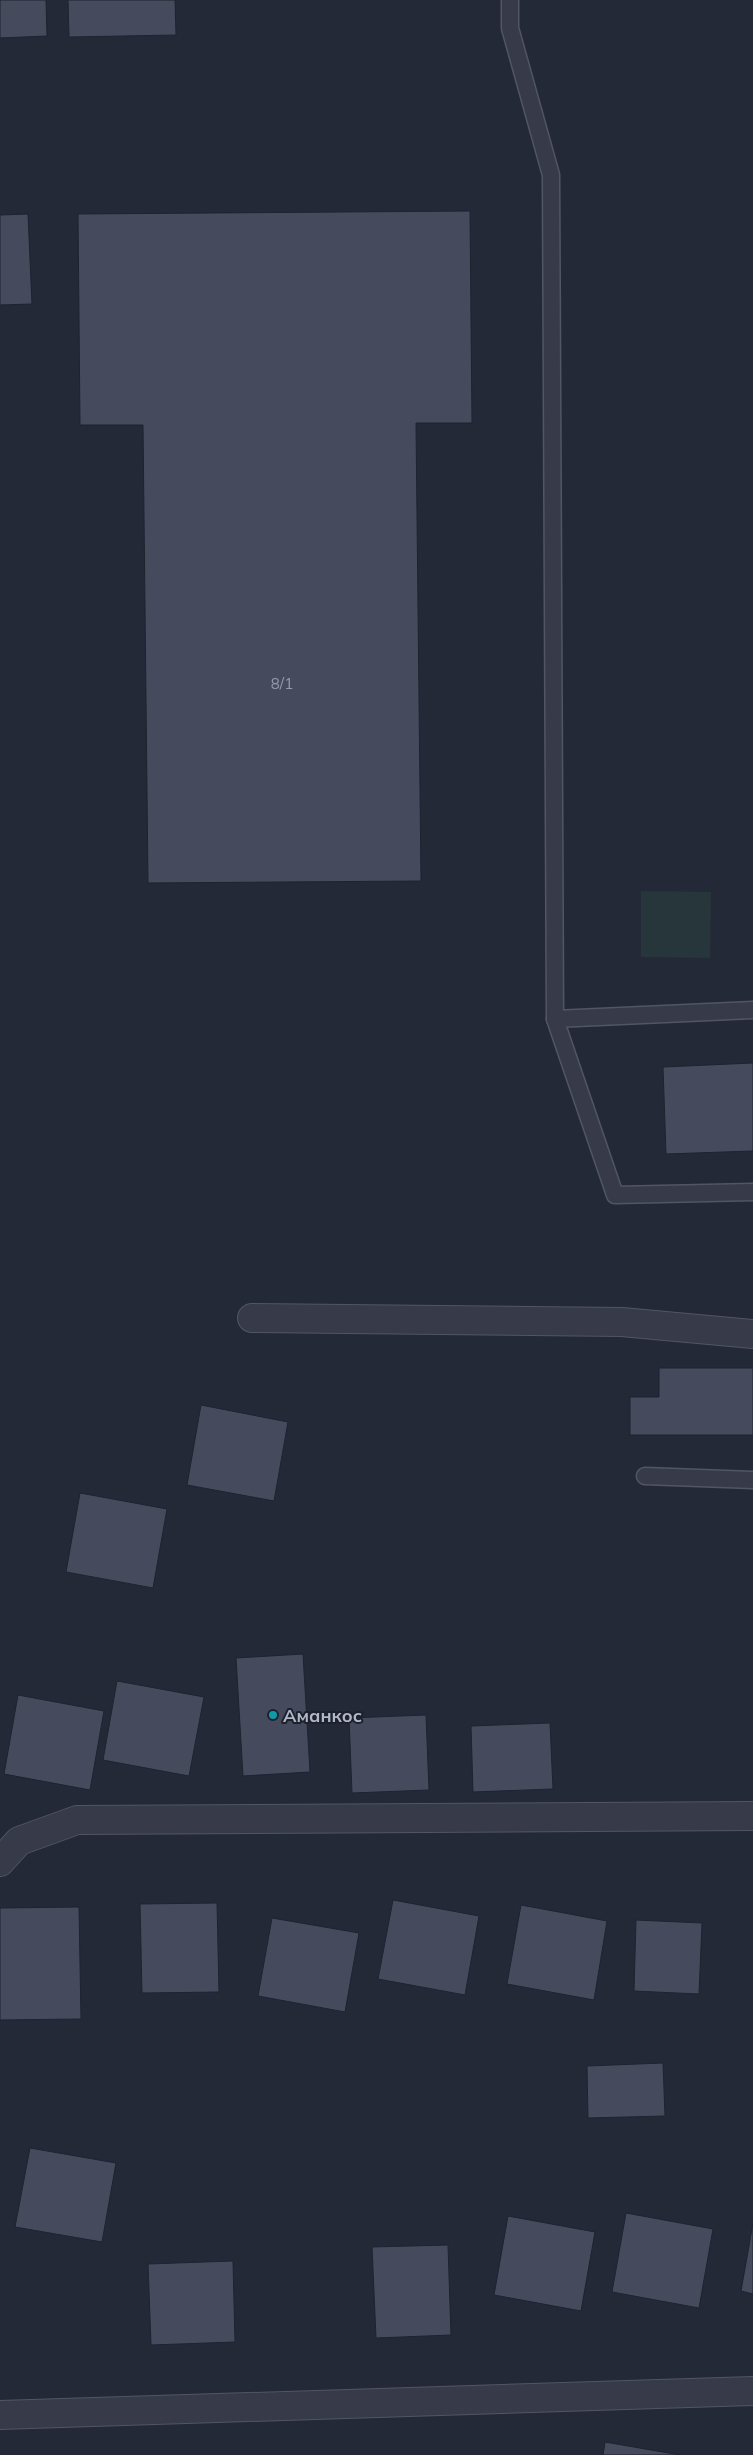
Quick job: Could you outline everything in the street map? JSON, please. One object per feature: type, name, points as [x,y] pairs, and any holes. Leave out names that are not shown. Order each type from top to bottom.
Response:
[{"type":"street","points":[[252,1318],[622,1322],[753,1334]]},
{"type":"street","points":[[0,1862],[19,1841],[77,1820],[753,1816]]},
{"type":"street","points":[[0,2415],[753,2391]]},
{"type":"lane","points":[[510,0],[510,28],[551,174],[555,1019],[615,1195],[753,1192]]},
{"type":"lane","points":[[555,1019],[753,1010]]},
{"type":"lane","points":[[645,1476],[753,1480]]},
{"type":"shaded area","points":[[641,891],[711,892],[710,958],[641,957]]},
{"type":"building","points":[[0,0],[46,0],[47,36],[0,38]]},
{"type":"building","points":[[68,0],[175,0],[176,35],[69,37]]},
{"type":"building","points":[[470,211],[472,423],[416,423],[421,881],[148,883],[143,425],[80,425],[78,214]]},
{"type":"building","points":[[28,214],[32,304],[0,305],[0,215]]},
{"type":"building","points":[[753,1063],[753,1151],[666,1154],[663,1067]]},
{"type":"building","points":[[659,1368],[753,1368],[753,1435],[630,1435],[630,1397],[659,1397]]},
{"type":"building","points":[[201,1405],[288,1422],[274,1501],[187,1485]]},
{"type":"building","points":[[80,1493],[167,1509],[153,1588],[66,1572]]},
{"type":"building","name":"Аманкос","points":[[303,1654],[310,1772],[243,1776],[236,1658]]},
{"type":"building","points":[[117,1681],[204,1697],[189,1776],[103,1760]]},
{"type":"building","points":[[18,1695],[104,1711],[90,1790],[4,1774]]},
{"type":"building","points":[[426,1715],[429,1790],[352,1793],[349,1718]]},
{"type":"building","points":[[550,1723],[553,1789],[473,1792],[471,1726]]},
{"type":"building","points":[[393,1900],[479,1916],[465,1995],[378,1979]]},
{"type":"building","points":[[217,1903],[219,1992],[142,1993],[140,1904]]},
{"type":"building","points":[[521,1905],[607,1921],[594,2000],[507,1984]]},
{"type":"building","points":[[79,1907],[81,2019],[0,2020],[0,1908]]},
{"type":"building","points":[[272,1918],[359,1933],[345,2012],[258,1996]]},
{"type":"building","points":[[636,1920],[702,1923],[699,1994],[634,1991]]},
{"type":"building","points":[[663,2063],[665,2116],[588,2118],[587,2066]]},
{"type":"building","points":[[30,2148],[116,2163],[102,2242],[15,2227]]},
{"type":"building","points":[[626,2213],[713,2229],[699,2308],[612,2292]]},
{"type":"building","points":[[508,2216],[595,2232],[581,2311],[494,2295]]},
{"type":"building","points":[[753,2223],[753,2294],[741,2291]]},
{"type":"building","points":[[448,2245],[451,2335],[376,2338],[372,2247]]},
{"type":"building","points":[[233,2261],[235,2342],[151,2345],[148,2264]]},
{"type":"building","points":[[605,2442],[680,2455],[603,2455]]},
{"type":"place","name":"Аманкос","points":[[273,1715]]}]
